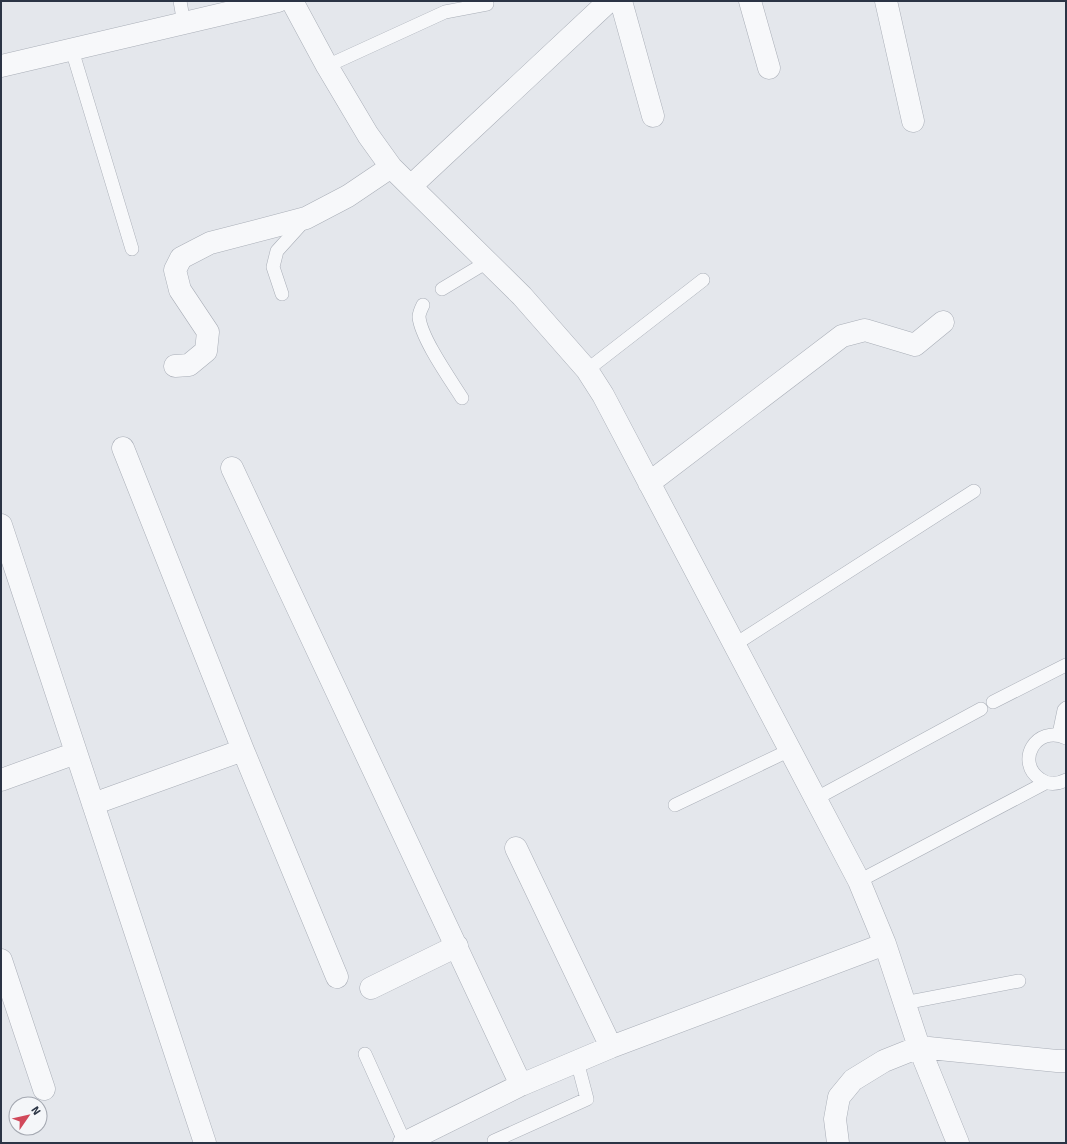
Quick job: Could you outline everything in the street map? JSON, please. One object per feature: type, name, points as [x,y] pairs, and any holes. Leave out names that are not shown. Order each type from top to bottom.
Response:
[{"type":"street","points":[[1,66],[278,1]]},
{"type":"street","points":[[292,1],[327,66],[368,135],[391,167],[522,296],[587,370],[603,395],[859,881],[885,944],[919,1047],[958,1143]]},
{"type":"street","points":[[411,186],[609,1]]},
{"type":"street","points":[[621,1],[653,116]]},
{"type":"street","points":[[750,1],[769,68]]},
{"type":"street","points":[[886,1],[913,121]]},
{"type":"street","points":[[175,366],[189,365],[206,351],[208,332],[180,290],[175,270],[182,258],[210,243],[306,218],[348,196],[391,167]]},
{"type":"street","points":[[649,483],[842,336],[865,330],[915,345],[944,322]]},
{"type":"street","points":[[123,448],[243,750],[337,977]]},
{"type":"street","points":[[232,468],[521,1085]]},
{"type":"street","points":[[1,525],[205,1143]]},
{"type":"street","points":[[93,804],[243,750]]},
{"type":"street","points":[[1,780],[76,753]]},
{"type":"street","points":[[516,848],[611,1047]]},
{"type":"street","points":[[404,1143],[521,1085],[577,1061],[885,944]]},
{"type":"street","points":[[371,988],[456,946]]},
{"type":"street","points":[[1,960],[44,1089]]},
{"type":"street","points":[[838,1143],[835,1119],[839,1097],[853,1080],[884,1061],[919,1047],[1066,1061]]},
{"type":"lane","points":[[180,1],[184,24]]},
{"type":"lane","points":[[327,66],[445,12],[486,4]]},
{"type":"lane","points":[[72,50],[132,249]]},
{"type":"lane","points":[[282,294],[273,267],[277,252],[306,218]]},
{"type":"lane","points":[[442,289],[487,262]]},
{"type":"lane","points":[[587,370],[703,280]]},
{"type":"lane","points":[[423,305],[419,315],[421,327],[427,340],[462,398]]},
{"type":"lane","points":[[734,644],[974,491]]},
{"type":"lane","points":[[993,702],[1066,665]]},
{"type":"lane","points":[[1066,708],[1064,710],[1063,736],[1046,735],[1036,741],[1030,752],[1029,764],[1035,776],[1045,783],[1055,784],[1066,780]]},
{"type":"lane","points":[[815,799],[980,709]]},
{"type":"lane","points":[[675,805],[790,750]]},
{"type":"lane","points":[[859,881],[1045,783]]},
{"type":"lane","points":[[904,1003],[1019,982]]},
{"type":"lane","points":[[365,1054],[404,1143]]},
{"type":"lane","points":[[494,1143],[494,1141],[587,1099],[577,1061]]}]
